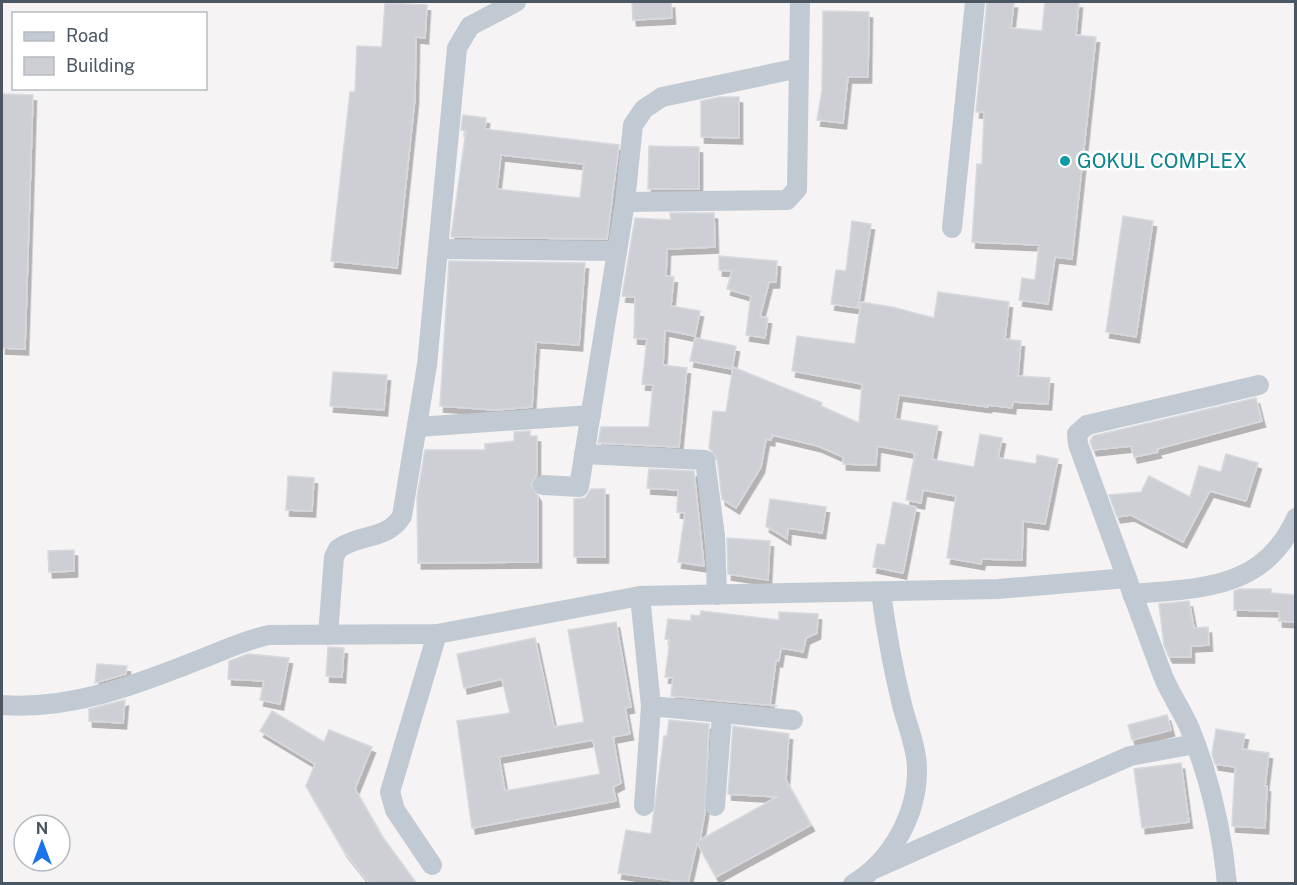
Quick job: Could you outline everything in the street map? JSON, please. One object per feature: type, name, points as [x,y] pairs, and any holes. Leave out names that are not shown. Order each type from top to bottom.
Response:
[{"type":"street","points":[[328,635],[334,557],[344,544],[388,531],[397,524],[402,516],[427,365],[457,48],[470,26],[516,2]]},
{"type":"street","points":[[625,202],[787,200],[792,197],[797,189],[800,2]]},
{"type":"street","points":[[952,228],[975,2]]},
{"type":"street","points":[[543,486],[579,487],[625,202],[633,125],[644,109],[662,97],[799,68]]},
{"type":"street","points":[[439,249],[617,251]]},
{"type":"street","points":[[1227,884],[1223,840],[1208,777],[1165,680],[1078,444],[1077,434],[1081,428],[1259,385]]},
{"type":"street","points":[[417,427],[591,415]]},
{"type":"street","points":[[584,454],[705,460],[715,536],[717,595]]},
{"type":"street","points":[[2,705],[35,708],[70,703],[165,673],[251,638],[269,635],[437,634],[640,596],[1130,586],[1208,587],[1242,576],[1260,566],[1289,532],[1296,518]]},
{"type":"street","points":[[876,868],[893,847],[904,825],[917,784],[917,765],[890,656],[881,592]]},
{"type":"street","points":[[640,596],[651,706],[644,806]]},
{"type":"street","points":[[432,865],[395,810],[390,792],[437,634]]},
{"type":"street","points":[[651,706],[722,715],[793,720]]},
{"type":"street","points":[[715,806],[722,715]]},
{"type":"street","points":[[853,884],[876,868],[1130,756],[1195,744]]},
{"type":"building","points":[[632,2],[671,2],[672,18],[633,20]]},
{"type":"building","points":[[987,2],[1014,2],[1011,28],[1042,31],[1045,2],[1079,2],[1076,35],[1096,37],[1072,259],[1055,257],[1048,304],[1019,300],[1022,278],[1035,280],[1039,245],[972,242],[977,164],[982,164],[984,112],[976,112]]},
{"type":"building","points":[[385,3],[427,5],[425,38],[416,37],[415,98],[397,268],[331,261],[350,92],[355,92],[357,46],[382,47]]},
{"type":"building","points":[[823,11],[869,12],[868,77],[848,77],[843,123],[817,120],[822,90]]},
{"type":"building","points":[[2,94],[33,95],[25,349],[2,348]]},
{"type":"building","points":[[719,97],[739,97],[739,138],[701,137],[701,101]]},
{"type":"building","points":[[463,115],[486,118],[485,129],[619,145],[607,239],[451,237],[466,131],[461,130]],"holes":[[[501,155],[584,164],[580,198],[497,189]]]},
{"type":"building","points":[[649,146],[699,147],[699,189],[648,189]]},
{"type":"building","points":[[670,213],[714,213],[715,247],[667,249],[666,276],[674,277],[671,306],[700,311],[695,336],[665,330],[663,365],[687,368],[679,447],[598,443],[601,427],[649,427],[653,385],[642,384],[647,339],[634,338],[635,297],[622,296],[635,218],[671,220]]},
{"type":"building","points":[[1123,216],[1153,221],[1136,337],[1106,332]]},
{"type":"building","points":[[852,221],[871,224],[858,308],[831,304],[836,270],[846,271]]},
{"type":"building","points":[[719,256],[777,261],[776,282],[769,282],[760,317],[768,318],[765,338],[746,335],[751,296],[727,289],[732,271],[719,270]]},
{"type":"building","points":[[449,261],[585,263],[579,345],[536,342],[532,407],[495,410],[440,406]]},
{"type":"building","points":[[938,292],[1009,302],[1005,339],[1021,341],[1018,376],[1050,378],[1048,404],[1013,402],[1012,408],[988,405],[988,407],[899,395],[895,419],[938,426],[932,458],[935,460],[974,467],[980,434],[1002,438],[998,458],[1036,464],[1037,455],[1058,459],[1045,524],[1023,521],[1022,560],[982,559],[981,564],[947,558],[956,496],[923,490],[921,503],[906,500],[915,453],[877,446],[876,465],[843,464],[843,457],[818,446],[772,435],[771,440],[766,439],[761,467],[736,508],[722,499],[717,458],[709,448],[713,411],[726,412],[733,367],[822,403],[821,406],[859,423],[862,384],[792,371],[797,336],[855,344],[861,302],[934,318]]},
{"type":"building","points":[[695,338],[736,346],[732,369],[690,361]]},
{"type":"building","points":[[333,372],[387,375],[384,410],[330,406]]},
{"type":"building","points":[[1256,398],[1262,421],[1157,449],[1158,452],[1134,457],[1131,446],[1093,450],[1090,441],[1093,436]]},
{"type":"building","points":[[530,431],[530,436],[537,436],[537,474],[531,485],[538,496],[538,562],[418,563],[417,497],[425,450],[485,450],[485,444],[514,441],[514,432]]},
{"type":"building","points":[[1226,454],[1258,463],[1246,501],[1210,491],[1183,542],[1131,515],[1117,517],[1109,495],[1141,492],[1149,476],[1190,497],[1199,466],[1221,472]]},
{"type":"building","points":[[649,469],[694,471],[704,566],[678,562],[685,513],[677,512],[678,490],[647,488]]},
{"type":"building","points":[[288,476],[314,478],[312,511],[286,510]]},
{"type":"building","points":[[591,489],[605,489],[605,557],[574,557],[574,499],[585,498]]},
{"type":"building","points":[[770,499],[826,507],[822,533],[788,528],[787,539],[766,526]]},
{"type":"building","points":[[893,502],[916,507],[903,573],[873,567],[877,544],[885,545]]},
{"type":"building","points":[[727,538],[770,541],[768,580],[728,574]]},
{"type":"building","points":[[74,550],[74,571],[49,572],[48,551]]},
{"type":"building","points":[[1271,589],[1271,593],[1296,595],[1296,622],[1279,621],[1279,611],[1234,610],[1234,591]]},
{"type":"building","points":[[1189,601],[1194,628],[1208,627],[1209,645],[1191,646],[1191,657],[1169,657],[1164,645],[1159,604]]},
{"type":"building","points":[[701,611],[779,620],[779,612],[818,614],[817,633],[806,638],[803,652],[781,648],[779,661],[776,660],[770,705],[778,706],[671,696],[673,678],[665,677],[670,640],[665,639],[668,619],[691,621],[691,615],[700,616]]},
{"type":"building","points":[[616,622],[631,707],[625,708],[630,734],[613,737],[621,783],[613,787],[616,801],[472,828],[457,721],[510,713],[502,679],[464,688],[457,654],[535,638],[554,727],[584,722],[568,630]],"holes":[[[593,740],[600,774],[505,791],[499,757]]]},
{"type":"building","points":[[328,647],[344,648],[342,677],[326,676]]},
{"type":"building","points":[[248,654],[289,658],[280,704],[260,700],[264,681],[228,679],[229,661]]},
{"type":"building","points":[[97,664],[127,666],[126,674],[95,683]]},
{"type":"building","points":[[125,700],[123,723],[89,721],[89,709]]},
{"type":"building","points":[[272,711],[324,742],[329,730],[372,747],[355,789],[382,836],[417,884],[370,884],[344,851],[306,786],[315,764],[260,731]]},
{"type":"building","points":[[1167,715],[1171,730],[1132,740],[1128,725]]},
{"type":"building","points":[[669,720],[709,724],[705,812],[700,840],[777,797],[728,794],[733,726],[789,734],[786,780],[811,825],[716,877],[697,843],[688,883],[618,873],[626,830],[651,834],[664,736],[667,736]]},
{"type":"building","points":[[1216,729],[1245,734],[1242,749],[1269,753],[1265,786],[1267,786],[1265,828],[1232,826],[1235,767],[1215,764],[1212,754]]},
{"type":"building","points":[[1181,763],[1189,822],[1142,828],[1134,769]]},
{"type":"place","name":"GOKUL COMPLEX","points":[[1065,161]]}]
